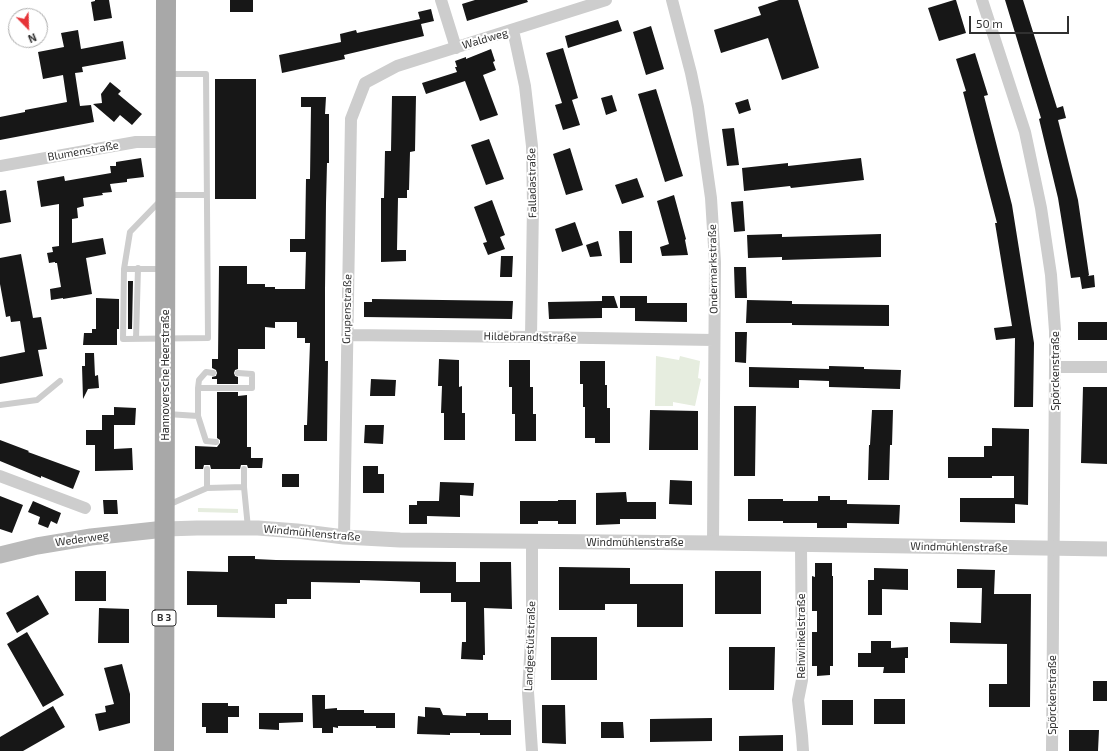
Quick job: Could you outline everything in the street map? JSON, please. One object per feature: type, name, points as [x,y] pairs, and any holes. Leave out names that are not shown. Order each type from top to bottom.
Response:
[{"type":"main road","name":"Hannoversche Heerstraße","points":[[164,751],[166,0]]},
{"type":"main road","name":"Wederweg","points":[[0,555],[42,545],[90,537],[164,529]]},
{"type":"street","points":[[441,0],[456,48]]},
{"type":"street","name":"Waldweg","points":[[365,83],[397,66],[606,0]]},
{"type":"street","name":"Ondermarkstraße","points":[[672,0],[691,73],[698,107],[711,198],[715,262],[713,543]]},
{"type":"street","name":"Spörckenstraße","points":[[982,0],[1025,132],[1041,208],[1051,275],[1055,331],[1052,751]]},
{"type":"street","name":"Falladastraße","points":[[513,30],[525,86],[532,146],[533,204],[531,337]]},
{"type":"street","name":"Grupenstraße","points":[[344,538],[351,119],[365,83]]},
{"type":"street","name":"Blumenstraße","points":[[0,166],[136,142],[166,142]]},
{"type":"street","name":"Hildebrandtstraße","points":[[347,335],[714,340]]},
{"type":"street","points":[[1055,367],[1107,367]]},
{"type":"street","points":[[0,476],[85,508]]},
{"type":"street","name":"Windmühlenstraße","points":[[164,529],[248,528],[297,531],[344,538],[400,540],[1107,549]]},
{"type":"street","name":"Landgestütstraße","points":[[532,542],[532,623],[528,692],[532,751]]},
{"type":"street","name":"Rehwinkelstraße","points":[[801,544],[802,680],[798,700],[802,751]]},
{"type":"lane","points":[[166,74],[206,74],[208,338],[123,339],[124,268],[130,232],[166,195],[206,195]]},
{"type":"lane","points":[[124,268],[165,269]]},
{"type":"lane","points":[[136,339],[138,268]]},
{"type":"lane","points":[[212,373],[206,372],[199,380],[198,416],[206,444],[216,442]]},
{"type":"lane","points":[[198,388],[252,388],[252,374],[238,373]]},
{"type":"lane","points":[[0,405],[37,400],[60,381]]},
{"type":"lane","points":[[165,414],[198,416]]},
{"type":"lane","points":[[207,469],[207,488]]},
{"type":"lane","points":[[244,469],[244,487],[248,528]]},
{"type":"lane","points":[[165,506],[207,488],[244,487]]},
{"type":"shaded area","points":[[656,356],[679,360],[680,356],[700,361],[698,378],[701,379],[695,406],[673,402],[673,406],[655,406]]},
{"type":"shaded area","points":[[198,508],[238,509],[238,513],[198,512]]},
{"type":"building","points":[[95,0],[109,0],[112,18],[94,21],[91,2]]},
{"type":"building","points":[[230,0],[253,0],[253,12],[230,12]]},
{"type":"building","points":[[475,0],[527,0],[528,2],[467,21],[462,4]]},
{"type":"building","points":[[779,0],[798,0],[819,68],[782,80],[768,38],[721,53],[714,30],[761,15],[758,7]]},
{"type":"building","points":[[956,0],[966,33],[939,41],[928,8]]},
{"type":"building","points":[[1005,0],[1023,0],[1057,108],[1063,106],[1066,118],[1058,120],[1078,200],[1088,276],[1094,275],[1095,287],[1082,289],[1080,277],[1071,278],[1058,198],[1039,119],[1041,118]]},
{"type":"building","points":[[431,9],[434,21],[421,24],[424,36],[344,55],[345,59],[282,73],[279,55],[341,42],[340,34],[356,30],[357,33],[420,19],[418,12]]},
{"type":"building","points":[[618,20],[622,31],[568,48],[565,36]]},
{"type":"building","points":[[651,26],[664,69],[646,75],[633,32]]},
{"type":"building","points":[[78,30],[81,49],[123,41],[126,59],[82,67],[83,72],[75,73],[80,106],[91,105],[94,122],[0,140],[0,117],[25,112],[25,110],[67,102],[63,75],[43,79],[38,52],[64,47],[61,33]]},
{"type":"building","points":[[563,48],[578,98],[572,100],[580,125],[563,130],[555,105],[562,103],[546,53]]},
{"type":"building","points":[[491,49],[496,70],[483,75],[498,115],[480,121],[465,81],[426,94],[422,83],[457,72],[455,61],[466,57],[466,59]]},
{"type":"building","points":[[975,53],[988,95],[984,96],[1012,205],[1034,343],[1033,407],[1014,407],[1015,338],[996,340],[994,328],[1012,326],[995,223],[997,223],[963,92],[966,91],[956,59]]},
{"type":"building","points":[[215,79],[256,79],[256,199],[215,199]]},
{"type":"building","points":[[110,82],[121,91],[118,94],[142,114],[132,125],[120,115],[114,122],[93,104],[102,103],[101,94]]},
{"type":"building","points":[[656,89],[683,176],[665,182],[638,94]]},
{"type":"building","points":[[612,95],[617,111],[606,115],[601,98]]},
{"type":"building","points":[[392,96],[416,96],[415,151],[410,152],[409,190],[407,190],[407,198],[398,198],[397,250],[406,250],[406,261],[381,262],[381,198],[384,198],[385,151],[391,151]]},
{"type":"building","points":[[301,97],[326,97],[325,114],[329,114],[325,289],[325,361],[328,361],[327,441],[304,441],[304,425],[307,425],[310,343],[305,343],[305,338],[297,338],[297,322],[275,322],[275,328],[265,327],[265,349],[238,349],[238,369],[235,370],[234,373],[235,376],[238,377],[238,384],[217,384],[217,379],[212,379],[212,377],[216,376],[217,373],[216,370],[212,368],[212,359],[218,359],[219,266],[247,266],[247,284],[265,284],[265,287],[275,287],[275,289],[305,289],[306,252],[290,252],[290,239],[305,239],[306,179],[310,179],[311,107],[301,107]]},
{"type":"building","points":[[748,99],[751,110],[739,114],[735,103]]},
{"type":"building","points":[[734,128],[739,165],[727,166],[722,129]]},
{"type":"building","points":[[489,139],[504,179],[486,185],[471,145]]},
{"type":"building","points":[[570,148],[583,190],[566,195],[553,154]]},
{"type":"building","points":[[141,158],[144,177],[127,179],[127,182],[110,184],[112,192],[83,198],[84,206],[77,208],[78,218],[72,219],[72,243],[103,238],[106,254],[86,258],[92,294],[51,300],[50,289],[61,287],[57,263],[49,263],[47,253],[53,252],[52,247],[59,246],[59,204],[41,207],[37,181],[64,176],[65,181],[111,173],[110,166],[116,166],[116,162]]},
{"type":"building","points":[[861,158],[864,180],[791,188],[790,186],[744,191],[742,168],[788,163],[788,166]]},
{"type":"building","points":[[637,178],[644,197],[622,204],[615,185]]},
{"type":"building","points":[[6,190],[11,222],[0,224],[0,191]]},
{"type":"building","points":[[674,195],[686,239],[688,255],[662,256],[660,247],[669,244],[657,201]]},
{"type":"building","points":[[492,200],[505,235],[500,237],[505,249],[488,255],[483,243],[487,242],[474,207]]},
{"type":"building","points":[[743,201],[745,231],[734,232],[731,202]]},
{"type":"building","points":[[575,222],[583,245],[562,252],[555,229]]},
{"type":"building","points":[[619,231],[632,231],[632,263],[620,263]]},
{"type":"building","points":[[782,234],[782,237],[881,234],[881,257],[782,260],[782,257],[748,258],[747,235]]},
{"type":"building","points":[[598,241],[602,256],[590,257],[586,245]]},
{"type":"building","points":[[21,254],[33,318],[41,317],[47,349],[38,350],[43,376],[0,384],[0,357],[25,352],[20,321],[11,322],[10,316],[6,317],[0,284],[0,258]]},
{"type":"building","points":[[501,256],[513,256],[512,277],[500,277]]},
{"type":"building","points":[[734,267],[746,267],[747,298],[735,298]]},
{"type":"building","points":[[128,281],[133,281],[132,329],[128,329]]},
{"type":"building","points":[[602,296],[614,296],[618,308],[602,308],[602,318],[549,319],[548,302],[602,301]]},
{"type":"building","points":[[620,296],[647,296],[647,303],[687,303],[687,322],[635,321],[635,308],[620,308]]},
{"type":"building","points":[[96,298],[119,299],[119,329],[117,329],[117,345],[83,345],[84,333],[92,333],[92,329],[96,329]]},
{"type":"building","points":[[372,299],[513,301],[512,319],[364,317],[364,302],[372,302]]},
{"type":"building","points":[[747,300],[792,301],[792,304],[889,305],[889,326],[746,323]]},
{"type":"building","points":[[1078,322],[1107,322],[1107,340],[1078,340]]},
{"type":"building","points":[[735,332],[747,332],[746,363],[735,362]]},
{"type":"building","points":[[85,353],[94,353],[95,376],[98,375],[99,388],[88,389],[83,399],[82,366],[85,366]]},
{"type":"building","points":[[439,359],[459,360],[459,387],[462,386],[462,413],[465,413],[465,440],[444,440],[444,413],[441,413],[442,386],[438,386]]},
{"type":"building","points":[[509,360],[530,360],[530,387],[533,387],[533,414],[536,414],[536,441],[515,441],[515,414],[512,414],[512,387],[509,387]]},
{"type":"building","points":[[580,361],[605,361],[607,408],[610,408],[610,443],[595,443],[595,438],[585,438],[585,407],[583,407],[583,384],[580,384]]},
{"type":"building","points":[[829,366],[901,370],[900,389],[829,387],[829,381],[799,380],[799,388],[749,387],[749,367],[829,369]]},
{"type":"building","points":[[371,379],[396,380],[395,396],[370,396]]},
{"type":"building","points":[[1083,387],[1107,387],[1107,464],[1081,463]]},
{"type":"building","points":[[217,392],[238,392],[238,396],[247,395],[247,447],[251,447],[251,458],[263,458],[262,468],[248,468],[247,465],[241,465],[240,469],[211,469],[210,465],[204,465],[203,469],[195,469],[195,446],[217,447],[220,443],[220,440],[217,438]]},
{"type":"building","points":[[734,406],[756,406],[755,476],[734,476]]},
{"type":"building","points":[[114,407],[136,408],[135,425],[114,425]]},
{"type":"building","points":[[650,410],[698,411],[698,450],[649,450]]},
{"type":"building","points":[[872,410],[893,410],[889,480],[868,480]]},
{"type":"building","points":[[102,415],[114,415],[114,449],[132,448],[133,470],[95,471],[95,445],[86,445],[86,430],[102,430]]},
{"type":"building","points":[[365,425],[384,425],[383,444],[364,443]]},
{"type":"building","points":[[992,428],[1029,429],[1028,505],[1015,504],[1015,523],[960,522],[960,498],[1014,498],[1014,476],[992,476],[992,478],[948,478],[948,457],[984,457],[984,446],[992,446]]},
{"type":"building","points":[[0,440],[80,471],[73,489],[0,461]]},
{"type":"building","points":[[363,466],[378,466],[378,474],[384,474],[384,493],[363,493]]},
{"type":"building","points":[[282,474],[299,474],[299,487],[282,487]]},
{"type":"building","points":[[670,480],[692,481],[692,505],[669,504]]},
{"type":"building","points":[[440,482],[474,483],[473,496],[460,495],[460,517],[427,516],[427,524],[409,524],[409,505],[417,505],[417,501],[439,501]]},
{"type":"building","points":[[626,492],[627,502],[656,502],[656,519],[620,519],[620,524],[596,525],[596,493]]},
{"type":"building","points":[[0,496],[23,505],[12,533],[0,529]]},
{"type":"building","points":[[818,496],[830,496],[830,500],[847,500],[847,504],[900,505],[899,524],[847,523],[847,528],[817,528],[817,523],[748,521],[748,499],[818,501]]},
{"type":"building","points":[[103,500],[117,500],[118,514],[104,514]]},
{"type":"building","points":[[576,500],[576,524],[558,524],[558,521],[538,521],[538,524],[520,524],[520,501]]},
{"type":"building","points":[[33,501],[61,513],[57,524],[51,521],[48,528],[38,524],[40,517],[28,512]]},
{"type":"building","points":[[228,556],[255,556],[255,559],[276,560],[456,562],[456,582],[480,582],[480,562],[511,562],[512,609],[484,608],[485,655],[483,655],[483,660],[461,659],[462,642],[466,642],[466,602],[451,602],[451,593],[420,593],[420,582],[360,580],[360,583],[311,582],[311,599],[287,599],[287,604],[275,604],[275,618],[217,617],[217,605],[187,605],[187,571],[228,572]]},
{"type":"building","points":[[815,563],[832,563],[833,576],[833,666],[830,666],[830,675],[817,676],[817,666],[812,666],[812,632],[817,632],[817,611],[812,611],[812,576],[815,577]]},
{"type":"building","points":[[559,567],[630,568],[630,584],[683,584],[683,627],[637,627],[637,604],[605,604],[605,610],[559,610]]},
{"type":"building","points":[[874,568],[908,569],[908,590],[882,589],[882,615],[868,615],[868,580],[874,580]]},
{"type":"building","points":[[957,569],[995,570],[994,594],[1031,594],[1030,707],[989,707],[989,684],[1007,684],[1007,644],[950,643],[950,622],[981,623],[982,588],[957,588]]},
{"type":"building","points":[[75,571],[106,571],[106,601],[75,601]]},
{"type":"building","points":[[715,571],[761,571],[761,614],[715,614]]},
{"type":"building","points":[[38,595],[49,614],[17,633],[6,613]]},
{"type":"building","points":[[99,608],[129,609],[129,643],[98,643]]},
{"type":"building","points":[[27,632],[64,695],[43,707],[7,644]]},
{"type":"building","points":[[551,637],[597,637],[597,680],[551,680]]},
{"type":"building","points":[[871,641],[891,641],[891,648],[908,647],[908,658],[905,658],[905,673],[883,673],[884,667],[858,667],[858,653],[871,653]]},
{"type":"building","points":[[729,647],[775,647],[774,690],[729,690]]},
{"type":"building","points":[[122,664],[130,694],[130,723],[99,731],[95,714],[106,712],[105,706],[114,704],[104,668]]},
{"type":"building","points":[[1093,681],[1107,681],[1107,701],[1093,701]]},
{"type":"building","points":[[312,695],[325,695],[325,709],[337,708],[337,710],[364,710],[364,713],[395,713],[395,728],[376,728],[376,726],[338,726],[338,728],[333,727],[333,733],[322,733],[322,728],[313,728]]},
{"type":"building","points":[[874,699],[905,699],[905,724],[874,724]]},
{"type":"building","points":[[822,700],[853,700],[853,725],[822,725]]},
{"type":"building","points":[[202,703],[228,703],[228,706],[239,706],[239,717],[228,717],[228,733],[206,733],[206,727],[202,727]]},
{"type":"building","points":[[542,705],[565,705],[566,744],[542,743]]},
{"type":"building","points":[[53,706],[65,727],[23,751],[0,751],[0,737]]},
{"type":"building","points":[[425,707],[440,708],[443,715],[466,716],[466,713],[488,713],[488,720],[511,720],[511,735],[480,735],[480,733],[450,733],[450,735],[417,734],[418,716],[425,717]]},
{"type":"building","points":[[259,713],[303,713],[303,722],[279,723],[279,730],[259,729]]},
{"type":"building","points":[[712,718],[712,741],[650,742],[650,719]]},
{"type":"building","points":[[601,722],[623,722],[624,738],[601,738]]},
{"type":"building","points":[[1069,730],[1099,730],[1098,751],[1069,751]]},
{"type":"building","points":[[783,735],[783,751],[739,751],[739,736]]}]
